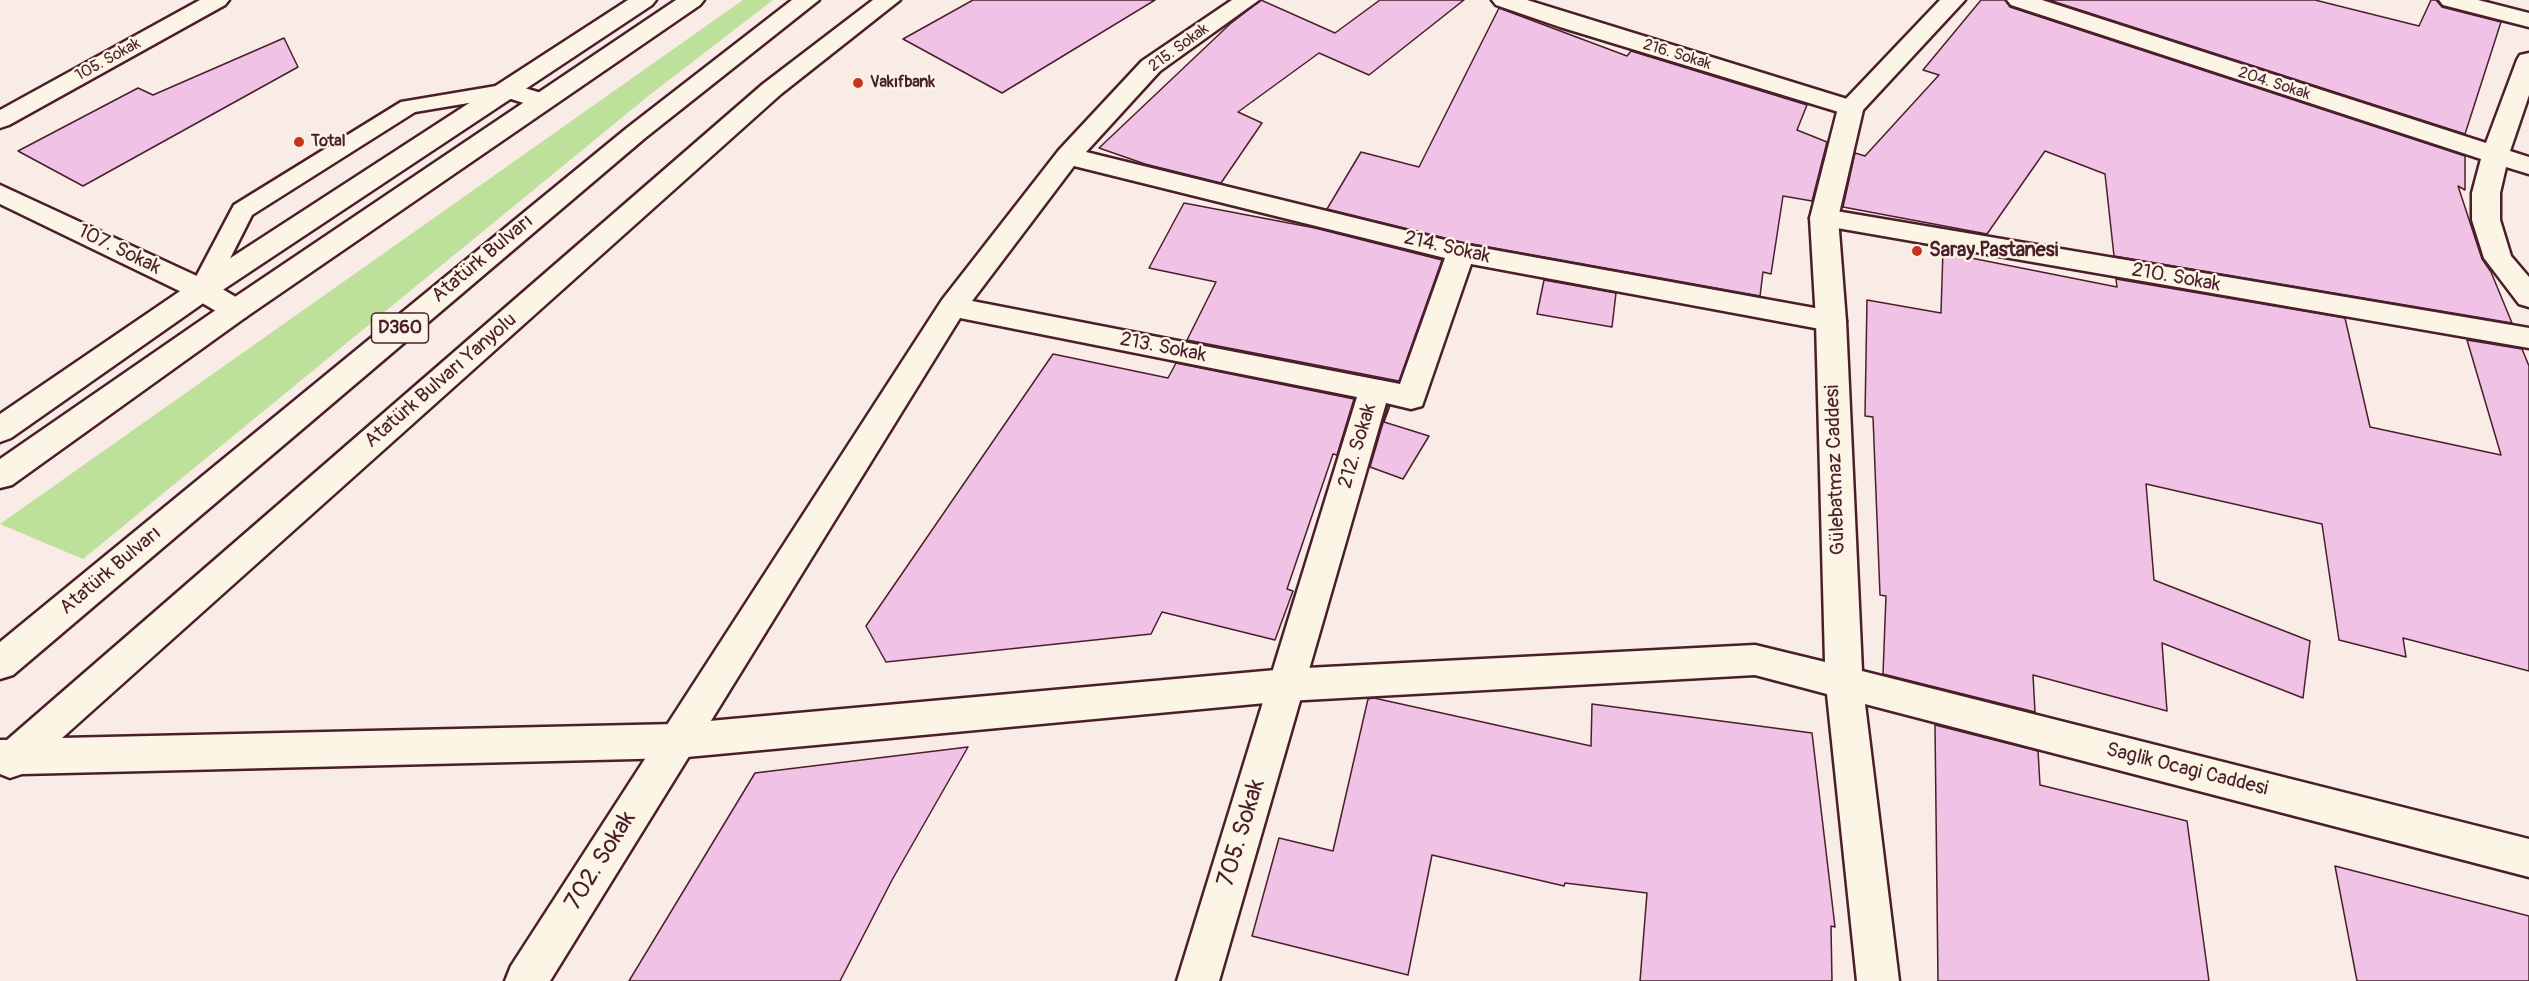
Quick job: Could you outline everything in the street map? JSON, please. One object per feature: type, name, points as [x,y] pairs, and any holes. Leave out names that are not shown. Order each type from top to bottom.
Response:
[{"type":"main road","name":"105. Sokak","points":[[0,120],[217,0]]},
{"type":"main road","points":[[0,430],[202,290],[644,0]]},
{"type":"main road","points":[[0,476],[236,310],[692,0]]},
{"type":"main road","name":"Atatürk Bulvarı","points":[[0,664],[618,147],[807,0]]},
{"type":"main road","name":"Atatürk Bulvarı Yanyolu","points":[[4,757],[772,89],[888,0]]},
{"type":"main road","name":"215. Sokak","points":[[951,307],[1068,156],[1151,66],[1247,0]]},
{"type":"main road","name":"216. Sokak","points":[[1504,0],[1568,22],[1851,108]]},
{"type":"main road","name":"Gülebatmaz Caddesi","points":[[1878,981],[1844,682],[1831,321],[1824,218],[1851,108],[1953,0]]},
{"type":"main road","name":"204. Sokak","points":[[2019,0],[2529,166]]},
{"type":"main road","points":[[2451,0],[2529,20]]},
{"type":"main road","points":[[2529,60],[2495,156],[2486,193],[2486,220],[2498,258],[2529,297]]},
{"type":"main road","points":[[508,90],[542,102]]},
{"type":"main road","name":"214. Sokak","points":[[1068,156],[1461,253],[1831,321]]},
{"type":"main road","name":"107. Sokak","points":[[0,193],[202,290],[236,310]]},
{"type":"main road","name":"210. Sokak","points":[[1824,218],[2529,338]]},
{"type":"main road","name":"212. Sokak","points":[[1287,685],[1374,389],[1411,398],[1461,253]]},
{"type":"main road","name":"213. Sokak","points":[[951,307],[1374,389]]},
{"type":"main road","name":"702. Sokak","points":[[526,981],[951,307]]},
{"type":"main road","name":"Saglik Ocagi Caddesi","points":[[4,757],[676,741],[1287,685],[1755,660],[2529,858]]},
{"type":"main road","name":"705. Sokak","points":[[1198,981],[1287,685]]},
{"type":"lane","points":[[202,290],[242,210],[409,107],[508,90]]},
{"type":"green space","points":[[743,0],[773,0],[647,97],[83,559],[0,524]]},
{"type":"building","points":[[973,0],[1155,0],[1002,93],[903,39]]},
{"type":"building","points":[[1261,0],[1335,33],[1380,0],[1464,0],[1369,75],[1319,53],[1238,112],[1262,123],[1221,183],[1145,164],[1099,148],[1230,24]]},
{"type":"building","points":[[1981,0],[2005,0],[2010,7],[2465,156],[2465,190],[2458,186],[2482,259],[2491,272],[2512,323],[2114,256],[2105,174],[2045,151],[1987,234],[1843,207],[1855,153],[1865,156],[1939,75],[1923,70]]},
{"type":"building","points":[[2049,0],[2315,0],[2419,26],[2431,0],[2436,0],[2442,7],[2501,22],[2465,134]]},
{"type":"building","points":[[1499,8],[1627,56],[1631,51],[1807,105],[1797,130],[1827,142],[1812,201],[1783,196],[1771,274],[1763,272],[1760,296],[1461,242],[1327,209],[1361,152],[1419,167]]},
{"type":"building","points":[[284,38],[298,67],[83,186],[18,151],[138,88],[153,95]]},
{"type":"building","points":[[1184,203],[1315,228],[1442,260],[1399,381],[1187,340],[1216,282],[1149,268]]},
{"type":"building","points":[[1943,249],[1974,254],[1971,258],[2117,287],[2116,279],[2345,318],[2370,427],[2501,455],[2467,340],[2522,349],[2529,366],[2529,671],[2403,638],[2406,657],[2339,640],[2322,524],[2146,484],[2154,580],[2310,641],[2303,698],[2162,643],[2167,711],[2033,675],[2035,712],[1883,674],[1886,596],[1880,595],[1873,417],[1865,416],[1867,300],[1941,313]]},
{"type":"building","points":[[1544,280],[1616,293],[1612,327],[1537,314]]},
{"type":"building","points":[[1053,354],[1168,378],[1176,363],[1354,399],[1337,455],[1333,454],[1287,589],[1293,591],[1275,640],[1162,612],[1151,634],[886,662],[866,626]]},
{"type":"building","points":[[1388,406],[1390,406],[1384,422],[1429,436],[1403,479],[1370,467]]},
{"type":"building","points":[[1374,698],[1591,746],[1592,704],[1812,733],[1835,927],[1831,926],[1832,981],[1640,981],[1647,893],[1565,883],[1564,886],[1432,855],[1408,975],[1252,936],[1279,838],[1333,851],[1368,699]]},
{"type":"building","points":[[1935,725],[2038,751],[2040,785],[2187,821],[2209,981],[1938,981]]},
{"type":"building","points":[[968,747],[892,880],[840,981],[629,981],[755,773]]},
{"type":"building","points":[[2335,866],[2529,916],[2529,981],[2357,981]]},
{"type":"place","name":"Vakıfbank","points":[[858,83]]},
{"type":"place","name":"Total","points":[[299,142]]},
{"type":"place","name":"Saray Pastanesi","points":[[1917,251]]}]
